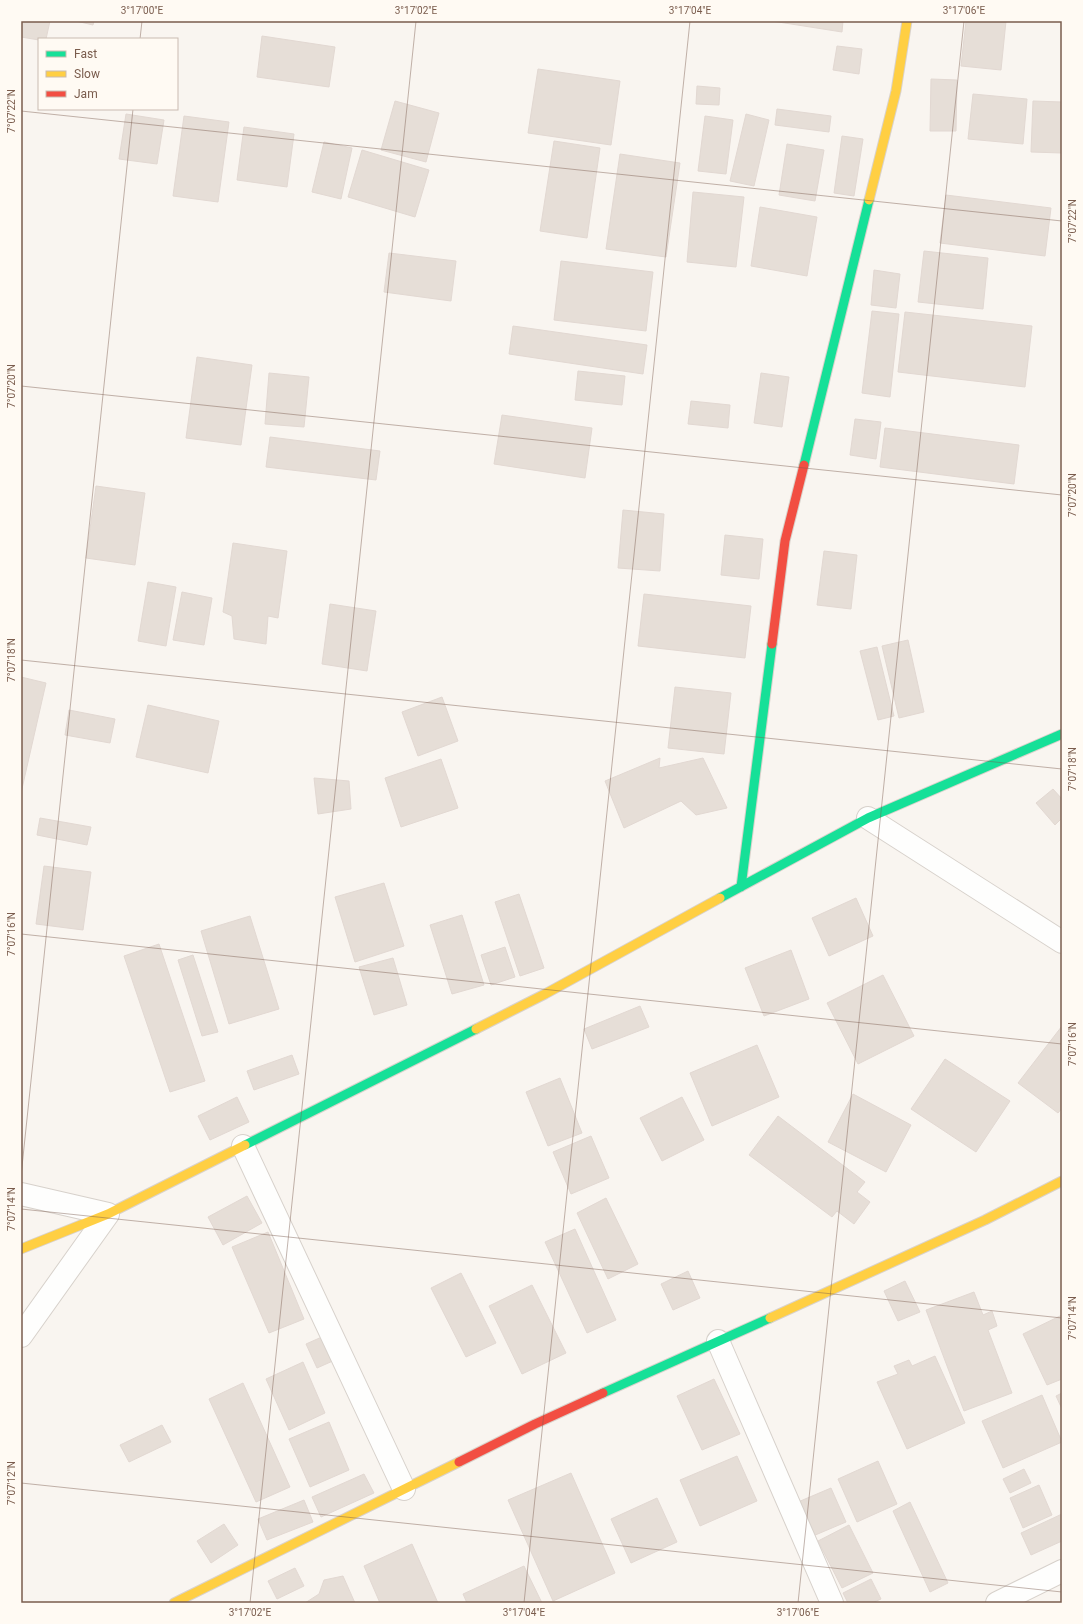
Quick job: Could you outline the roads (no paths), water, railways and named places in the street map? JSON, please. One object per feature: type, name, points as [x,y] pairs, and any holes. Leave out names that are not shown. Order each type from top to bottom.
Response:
[{"type":"street","points":[[741,887],[785,541],[896,91],[907,21]]},
{"type":"street","points":[[21,1249],[108,1214],[545,994],[868,818],[1062,734]]},
{"type":"street","points":[[868,818],[1062,942]]},
{"type":"street","points":[[242,1146],[404,1489]]},
{"type":"street","points":[[174,1603],[535,1424],[985,1220],[1062,1181]]},
{"type":"street","points":[[21,1194],[108,1214]]},
{"type":"street","points":[[21,1336],[108,1214]]},
{"type":"street","points":[[718,1342],[832,1603]]},
{"type":"street","points":[[997,1603],[1062,1571]]}]
